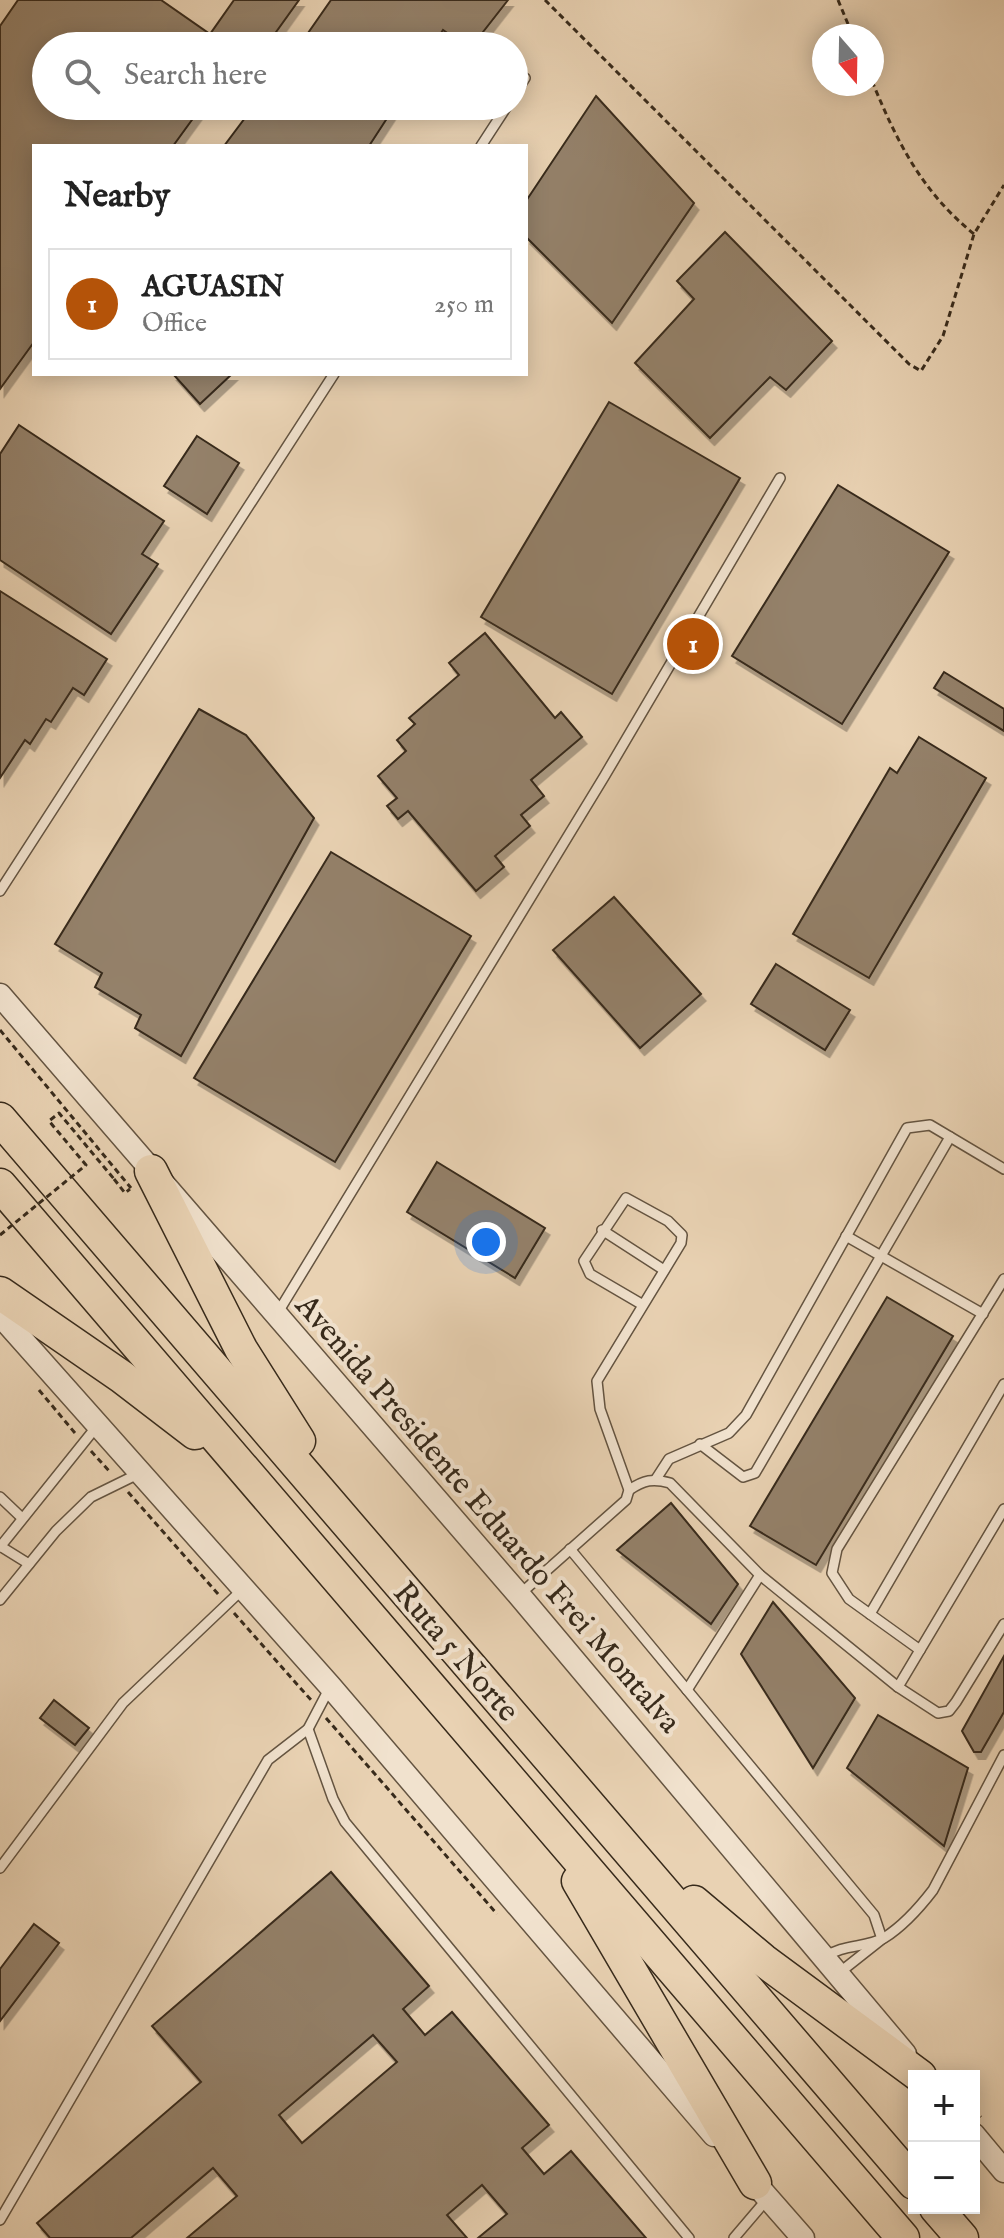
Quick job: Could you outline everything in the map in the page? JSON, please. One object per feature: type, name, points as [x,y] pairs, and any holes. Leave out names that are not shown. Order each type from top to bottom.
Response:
[{"type":"highway","name":"Ruta 5 Norte","points":[[0,1119],[908,2176]]},
{"type":"highway","points":[[141,1179],[241,1349],[353,1529]]},
{"type":"highway","name":"Ruta 5 Norte","points":[[0,1185],[903,2238]]},
{"type":"highway","points":[[0,1293],[122,1377],[249,1475]]},
{"type":"highway","points":[[549,1825],[581,1888],[762,2191]]},
{"type":"highway","points":[[632,1854],[763,1960],[914,2070]]},
{"type":"highway","points":[[941,2214],[962,2238]]},
{"type":"street","name":"Avenida Presidente Eduardo Frei Montalva","points":[[0,995],[141,1179],[277,1314],[519,1595],[917,2070]]},
{"type":"street","points":[[0,1315],[90,1434],[130,1478],[244,1588],[803,2238]]},
{"type":"street","points":[[980,2142],[1004,2171]]},
{"type":"lane","points":[[482,144],[498,120]]},
{"type":"lane","points":[[0,891],[333,376]]},
{"type":"lane","points":[[277,1314],[604,777],[780,478]]},
{"type":"lane","points":[[656,1479],[669,1459],[729,1433],[746,1415],[907,1128],[930,1125],[1004,1169]]},
{"type":"lane","points":[[700,1444],[743,1477],[755,1473],[950,1137]]},
{"type":"lane","points":[[519,1595],[626,1500],[629,1490],[600,1409],[597,1381],[643,1305],[664,1270],[682,1235],[668,1221],[626,1198],[584,1261],[586,1269],[643,1305]]},
{"type":"lane","points":[[602,1230],[664,1270]]},
{"type":"lane","points":[[846,1236],[983,1314]]},
{"type":"lane","points":[[920,1650],[849,1599],[832,1573],[837,1549],[1004,1279]]},
{"type":"lane","points":[[870,1614],[1004,1384]]},
{"type":"lane","points":[[29,1564],[0,1547],[90,1434]]},
{"type":"lane","points":[[0,1600],[91,1497],[130,1478]]},
{"type":"lane","points":[[629,1490],[642,1481],[656,1479],[670,1483],[684,1493],[760,1575],[898,1687],[938,1713],[949,1711],[1004,1624]]},
{"type":"lane","points":[[0,1497],[22,1518]]},
{"type":"lane","points":[[898,1687],[1004,1509]]},
{"type":"lane","points":[[570,1549],[874,1915],[882,1939]]},
{"type":"lane","points":[[687,1690],[760,1575]]},
{"type":"lane","points":[[0,1868],[123,1703],[244,1588]]},
{"type":"lane","points":[[0,2220],[268,1760],[308,1729],[330,1686]]},
{"type":"lane","points":[[308,1729],[333,1799],[345,1822],[689,2238]]},
{"type":"lane","points":[[831,1966],[882,1939],[919,1908],[933,1890],[1004,1755]]},
{"type":"lane","points":[[831,1966],[837,1949],[882,1939]]},
{"type":"lane","points":[[734,2238],[762,2191]]},
{"type":"path","points":[[545,0],[909,364],[921,371],[943,336],[974,234],[1004,185]]},
{"type":"path","points":[[838,0],[848,24]]},
{"type":"path","points":[[879,96],[911,165],[949,213],[974,234]]},
{"type":"path","points":[[0,1030],[141,1179]]},
{"type":"path","points":[[0,1235],[86,1165],[49,1121],[59,1113],[114,1179]]},
{"type":"path","points":[[37,1388],[90,1434],[130,1478],[227,1604],[503,1921]]},
{"type":"building","points":[[18,0],[161,0],[207,32],[32,32],[32,120],[192,120],[174,144],[32,144],[32,345],[0,389],[0,26]]},
{"type":"building","points":[[234,0],[299,0],[276,32],[211,32]]},
{"type":"building","points":[[331,0],[508,0],[483,32],[309,32]]},
{"type":"building","points":[[596,96],[694,203],[612,323],[528,239],[528,198]]},
{"type":"building","points":[[244,120],[386,120],[370,144],[226,144]]},
{"type":"building","points":[[725,232],[832,341],[786,390],[770,377],[710,438],[635,363],[694,299],[677,281]]},
{"type":"building","points":[[175,376],[230,376],[200,404]]},
{"type":"building","points":[[609,402],[740,478],[612,694],[481,617]]},
{"type":"building","points":[[19,425],[164,521],[142,554],[158,564],[111,634],[0,560],[0,454]]},
{"type":"building","points":[[197,436],[239,463],[207,514],[164,486]]},
{"type":"building","points":[[838,485],[949,552],[842,724],[732,656]]},
{"type":"building","points":[[0,591],[107,659],[84,695],[73,688],[51,722],[46,719],[30,744],[25,740],[0,778]]},
{"type":"building","points":[[485,633],[555,718],[561,712],[582,737],[531,780],[544,796],[521,815],[530,826],[495,856],[504,867],[476,891],[408,811],[398,819],[387,806],[397,798],[378,776],[406,751],[397,740],[415,724],[409,718],[459,675],[449,663]]},
{"type":"building","points":[[944,672],[1004,709],[1004,731],[934,688]]},
{"type":"building","points":[[199,709],[246,735],[314,818],[181,1056],[135,1028],[141,1015],[95,987],[102,973],[55,944]]},
{"type":"building","points":[[919,737],[986,778],[869,978],[793,934],[890,768],[897,773]]},
{"type":"building","points":[[331,852],[471,936],[335,1162],[194,1078]]},
{"type":"building","points":[[614,897],[701,994],[640,1048],[553,950]]},
{"type":"building","points":[[776,964],[850,1010],[825,1050],[751,1004]]},
{"type":"building","points":[[437,1162],[545,1228],[515,1278],[407,1212]]},
{"type":"building","points":[[887,1297],[953,1336],[816,1565],[750,1526]]},
{"type":"building","points":[[671,1503],[738,1584],[711,1624],[617,1550]]},
{"type":"building","points":[[773,1602],[855,1698],[813,1768],[741,1654]]},
{"type":"building","points":[[1004,1656],[1004,1712],[981,1752],[974,1752],[962,1731]]},
{"type":"building","points":[[54,1700],[89,1728],[75,1745],[40,1718]]},
{"type":"building","points":[[878,1715],[968,1768],[944,1846],[847,1768]]},
{"type":"building","points":[[331,1872],[429,1986],[403,2009],[425,2035],[452,2012],[549,2125],[522,2148],[544,2174],[571,2151],[646,2238],[478,2238],[507,2214],[482,2185],[447,2215],[467,2238],[187,2238],[237,2196],[213,2168],[131,2238],[50,2238],[37,2223],[201,2082],[152,2026]],"holes":[[[373,2035],[397,2062],[302,2143],[279,2115]]]},
{"type":"building","points":[[34,1924],[59,1943],[0,2021],[0,1969]]},
{"type":"place","name":"AGUASIN","points":[[693,644]]}]
